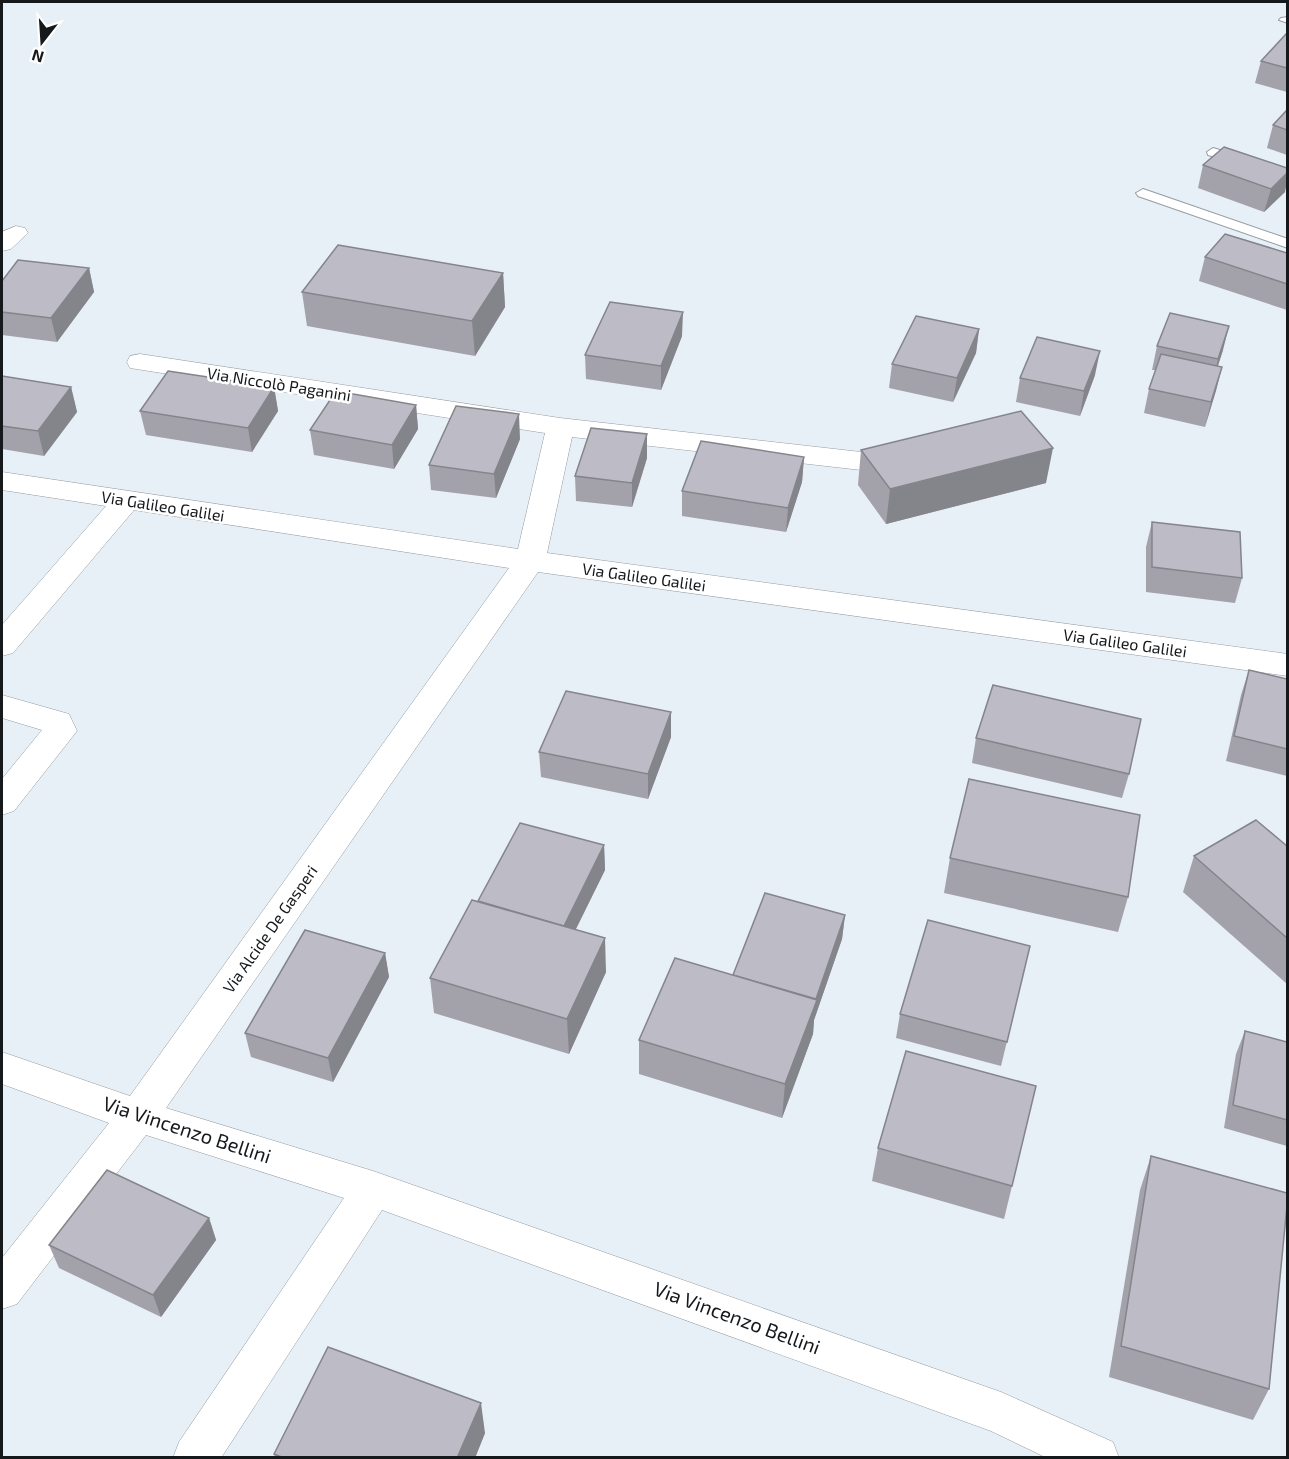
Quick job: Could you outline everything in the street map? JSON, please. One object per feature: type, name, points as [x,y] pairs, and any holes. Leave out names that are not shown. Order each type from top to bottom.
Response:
[{"type":"street","name":"Via Niccolò Paganini","points":[[140,362],[560,428],[870,462],[934,447]]},
{"type":"street","points":[[530,561],[560,428]]},
{"type":"street","name":"Via Galileo Galilei","points":[[2,482],[530,561],[1287,665]]},
{"type":"street","points":[[2,645],[127,500]]},
{"type":"street","name":"Via Alcide De Gasperi","points":[[2,1290],[138,1116],[530,561]]},
{"type":"street","points":[[2,707],[57,722],[60,731],[2,802]]},
{"type":"street","name":"Via Vincenzo Bellini","points":[[2,1068],[138,1116],[373,1188],[1001,1413],[1097,1458]]},
{"type":"street","points":[[195,1458],[373,1188]]},
{"type":"lane","points":[[1213,152],[1287,174]]},
{"type":"lane","points":[[1143,193],[1287,244]]},
{"type":"building","points":[[1287,33],[1287,68],[1261,61]]},
{"type":"building","points":[[1287,110],[1287,130],[1273,125]]},
{"type":"building","points":[[1224,147],[1287,168],[1287,173],[1271,189],[1203,165]]},
{"type":"building","points":[[1225,234],[1287,253],[1287,284],[1205,257]]},
{"type":"building","points":[[338,245],[503,273],[472,321],[302,292]]},
{"type":"building","points":[[18,260],[89,268],[51,318],[2,312],[2,281]]},
{"type":"building","points":[[610,302],[683,312],[661,366],[585,355]]},
{"type":"building","points":[[1170,313],[1229,326],[1218,359],[1157,346]]},
{"type":"building","points":[[916,316],[979,329],[957,378],[892,364]]},
{"type":"building","points":[[1037,337],[1100,351],[1084,391],[1020,378]]},
{"type":"building","points":[[1161,354],[1222,367],[1211,402],[1149,389]]},
{"type":"building","points":[[168,371],[274,387],[248,428],[140,411]]},
{"type":"building","points":[[2,376],[71,387],[38,431],[2,426]]},
{"type":"building","points":[[336,391],[416,405],[392,445],[310,430]]},
{"type":"building","points":[[456,406],[519,414],[494,474],[429,465]]},
{"type":"building","points":[[1021,411],[1053,448],[890,489],[861,450]]},
{"type":"building","points":[[591,428],[647,434],[632,483],[575,476]]},
{"type":"building","points":[[701,441],[804,457],[788,508],[682,491]]},
{"type":"building","points":[[1152,522],[1240,532],[1242,578],[1152,567]]},
{"type":"building","points":[[1249,670],[1287,679],[1287,749],[1234,736]]},
{"type":"building","points":[[993,685],[1141,719],[1129,774],[976,738]]},
{"type":"building","points":[[566,691],[671,712],[648,774],[539,752]]},
{"type":"building","points":[[969,779],[1140,815],[1128,897],[950,858]]},
{"type":"building","points":[[1256,820],[1287,846],[1287,938],[1194,856]]},
{"type":"building","points":[[520,823],[604,845],[564,926],[478,901]]},
{"type":"building","points":[[765,893],[845,915],[816,999],[733,975]]},
{"type":"building","points":[[472,900],[605,938],[567,1019],[430,978]]},
{"type":"building","points":[[928,920],[1030,946],[1007,1042],[900,1014]]},
{"type":"building","points":[[305,930],[385,953],[328,1058],[245,1033]]},
{"type":"building","points":[[675,958],[817,1000],[785,1084],[639,1040]]},
{"type":"building","points":[[1245,1031],[1287,1042],[1287,1120],[1233,1105]]},
{"type":"building","points":[[906,1051],[1036,1086],[1012,1186],[878,1148]]},
{"type":"building","points":[[1151,1156],[1287,1193],[1269,1389],[1121,1346]]},
{"type":"building","points":[[107,1170],[209,1218],[153,1295],[49,1245]]},
{"type":"building","points":[[328,1347],[481,1403],[457,1458],[284,1458],[274,1454]]}]
